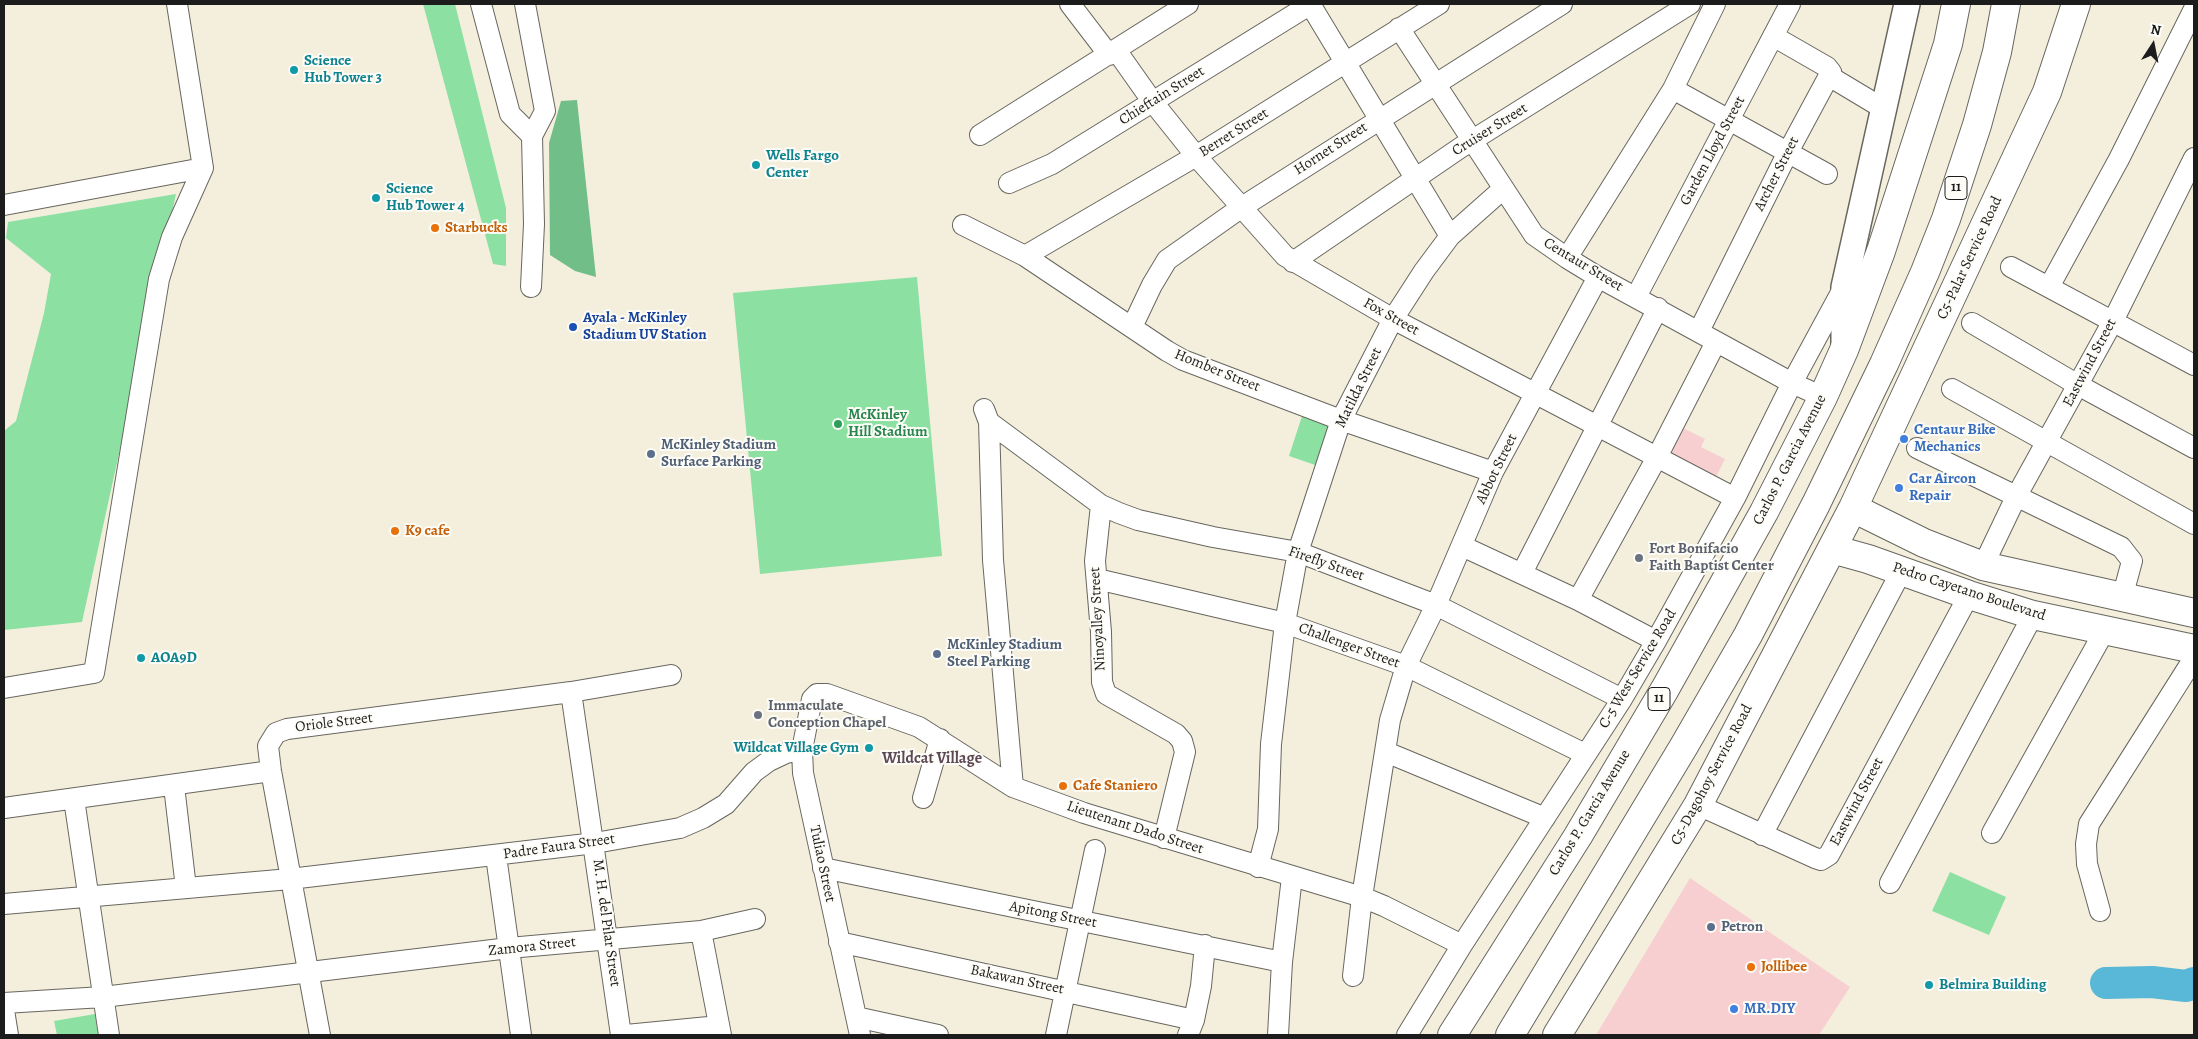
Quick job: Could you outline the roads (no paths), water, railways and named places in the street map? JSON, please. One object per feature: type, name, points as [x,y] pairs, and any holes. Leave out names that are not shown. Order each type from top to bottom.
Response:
[{"type":"main road","name":"Carlos P. Garcia Avenue","points":[[1452,1035],[1578,836],[1665,689],[1764,512],[1823,397],[1844,350],[1881,250],[1948,44],[1956,4]]},
{"type":"main road","name":"11","points":[[1510,1035],[1684,746],[1748,635],[1816,504],[1884,364],[1946,220],[1977,125],[1997,52],[2006,4]]},
{"type":"main road","name":"C5-Palar Service Road","points":[[1853,508],[2047,92],[2076,4]]},
{"type":"main road","name":"C5-Dagohoy Service Road","points":[[1557,1035],[1698,805],[1853,508]]},
{"type":"main road","name":"Pedro Cayetano Boulevard","points":[[1853,508],[1924,543],[1983,566],[2194,613]]},
{"type":"main road","name":"Pedro Cayetano Boulevard","points":[[1832,549],[1902,570],[1968,594],[2033,614],[2194,649]]},
{"type":"street","points":[[4,688],[94,673],[158,279],[172,237],[203,168],[177,4]]},
{"type":"street","points":[[481,4],[510,114],[532,136]]},
{"type":"street","points":[[525,4],[545,111],[532,136],[534,224],[531,287]]},
{"type":"street","name":"Fox Street","points":[[1070,4],[1112,52],[1196,156],[1277,248],[1293,262],[1393,319],[1599,426],[1656,459],[1735,498]]},
{"type":"street","points":[[980,135],[1188,4]]},
{"type":"street","points":[[1311,4],[1378,119],[1450,236]]},
{"type":"street","name":"Chieftain Street","points":[[1010,183],[1052,164],[1311,4]]},
{"type":"street","name":"Berret Street","points":[[1026,256],[1196,156],[1438,4]]},
{"type":"street","name":"Hornet Street","points":[[1132,327],[1152,286],[1168,260],[1242,207],[1562,4]]},
{"type":"street","name":"Cruiser Street","points":[[1293,262],[1460,148],[1690,4]]},
{"type":"street","points":[[1567,258],[1673,89],[1715,4]]},
{"type":"street","name":"Garden Lloyd Street","points":[[1636,297],[1790,4]]},
{"type":"street","points":[[1844,350],[1844,287],[1907,4]]},
{"type":"street","points":[[2049,287],[2119,159],[2194,9]]},
{"type":"street","name":"Centaur Street","points":[[1399,28],[1502,189],[1534,235],[1567,258],[1598,276],[1792,383],[1823,397]]},
{"type":"street","points":[[1773,36],[1827,67],[1831,72],[1828,76],[1884,109]]},
{"type":"street","name":"Archer Street","points":[[1699,331],[1828,76]]},
{"type":"street","points":[[1673,89],[1827,174]]},
{"type":"street","name":"Eastwind Street","points":[[1983,566],[2016,497],[2048,443],[2113,321],[2194,158]]},
{"type":"street","points":[[4,205],[203,168]]},
{"type":"street","name":"Matilda Street","points":[[1258,867],[1268,829],[1271,744],[1285,624],[1298,552],[1341,420],[1393,319],[1450,236],[1502,189]]},
{"type":"street","name":"Homber Street","points":[[962,224],[1026,256],[1183,360],[1341,420],[1493,472]]},
{"type":"street","points":[[2011,267],[2193,361]]},
{"type":"street","name":"Abbot Street","points":[[1353,976],[1362,897],[1390,720],[1406,666],[1436,605],[1493,472],[1598,276]]},
{"type":"street","name":"C-5 West Service Road","points":[[1406,1035],[1462,945],[1622,699],[1656,641],[1735,498],[1792,383],[1844,287]]},
{"type":"street","points":[[1522,573],[1658,308]]},
{"type":"street","points":[[1972,323],[2078,385],[2194,448]]},
{"type":"street","points":[[1578,600],[1656,459],[1716,342]]},
{"type":"street","points":[[1952,389],[2194,524]]},
{"type":"street","name":"Firefly Street","points":[[1013,787],[993,560],[987,415],[1101,504],[1138,520],[1213,537],[1298,552],[1436,605],[1622,699]]},
{"type":"street","points":[[1917,448],[2121,547],[2132,561],[2122,598]]},
{"type":"street","name":"Ninoyalley Street","points":[[1101,504],[1095,561],[1102,682],[1106,694],[1176,734],[1182,741],[1186,752],[1164,838]]},
{"type":"street","points":[[1462,546],[1578,600],[1656,641]]},
{"type":"street","points":[[1762,835],[1902,570]]},
{"type":"street","name":"Challenger Street","points":[[1097,579],[1285,624],[1406,666],[1585,754]]},
{"type":"street","name":"Eastwind Street","points":[[1698,805],[1814,858],[1821,860],[1829,855],[1955,622],[1968,594]]},
{"type":"street","points":[[1890,883],[2033,614]]},
{"type":"street","points":[[1992,833],[2105,630]]},
{"type":"street","points":[[2100,911],[2087,864],[2086,844],[2089,824],[2194,658]]},
{"type":"street","name":"Oriole Street","points":[[320,1035],[271,771],[268,746],[276,733],[286,729],[571,692],[671,674]]},
{"type":"street","name":"M. H. del Pilar Street","points":[[571,692],[595,843],[621,1035]]},
{"type":"street","name":"Lieutenant Dado Street","points":[[817,694],[827,694],[919,727],[1013,787],[1084,813],[1362,897],[1462,945]]},
{"type":"street","name":"Tuliao Street","points":[[817,694],[812,699],[802,750],[802,773],[858,1026]]},
{"type":"street","points":[[923,798],[940,740]]},
{"type":"street","name":"Padre Faura Street","points":[[4,904],[290,879],[496,856],[595,843],[680,828],[704,818],[726,804],[754,772],[769,761],[786,753],[802,750]]},
{"type":"street","points":[[1386,752],[1545,818]]},
{"type":"street","points":[[4,808],[174,786],[271,771]]},
{"type":"street","points":[[174,786],[186,888]]},
{"type":"street","points":[[74,799],[109,1035]]},
{"type":"street","points":[[1056,1035],[1095,850]]},
{"type":"street","points":[[496,856],[521,1035]]},
{"type":"street","name":"Apitong Street","points":[[823,868],[1282,962]]},
{"type":"street","points":[[1278,1035],[1282,962],[1292,877]]},
{"type":"street","name":"Zamora Street","points":[[4,1003],[103,997],[509,948],[701,931],[755,919]]},
{"type":"street","points":[[626,1035],[720,1030],[701,931]]},
{"type":"street","name":"Bakawan Street","points":[[839,942],[1066,991],[1191,1028]]},
{"type":"street","points":[[1191,1028],[1201,986],[1204,945]]},
{"type":"street","points":[[4,1010],[8,1035]]},
{"type":"street","points":[[858,1026],[938,1035]]},
{"type":"waterway","points":[[2106,983],[2152,982],[2186,986],[2194,983]]},
{"type":"place","name":"Science Hub Tower 3","points":[[294,70]]},
{"type":"place","name":"Wells Fargo Center","points":[[756,165]]},
{"type":"place","name":"Science Hub Tower 4","points":[[376,198]]},
{"type":"place","name":"Starbucks","points":[[435,228]]},
{"type":"place","name":"Ayala - McKinley Stadium UV Station","points":[[573,327]]},
{"type":"place","name":"McKinley Hill Stadium","points":[[838,424]]},
{"type":"place","name":"Centaur Bike Mechanics","points":[[1904,439]]},
{"type":"place","name":"McKinley Stadium Surface Parking","points":[[651,454]]},
{"type":"place","name":"Car Aircon Repair","points":[[1899,488]]},
{"type":"place","name":"K9 cafe","points":[[395,531]]},
{"type":"place","name":"Fort Bonifacio Faith Baptist Center","points":[[1639,558]]},
{"type":"place","name":"McKinley Stadium Steel Parking","points":[[937,654]]},
{"type":"place","name":"AOA9D","points":[[141,658]]},
{"type":"place","name":"Immaculate Conception Chapel","points":[[758,715]]},
{"type":"place","name":"Wildcat Village Gym","points":[[869,748]]},
{"type":"place","name":"Cafe Staniero","points":[[1063,786]]},
{"type":"place","name":"Petron","points":[[1711,927]]},
{"type":"place","name":"Jollibee","points":[[1751,967]]},
{"type":"place","name":"Belmira Building","points":[[1929,985]]},
{"type":"place","name":"MR.DIY","points":[[1734,1009]]},
{"type":"district","name":"Wildcat Village","points":[[932,759]]}]
